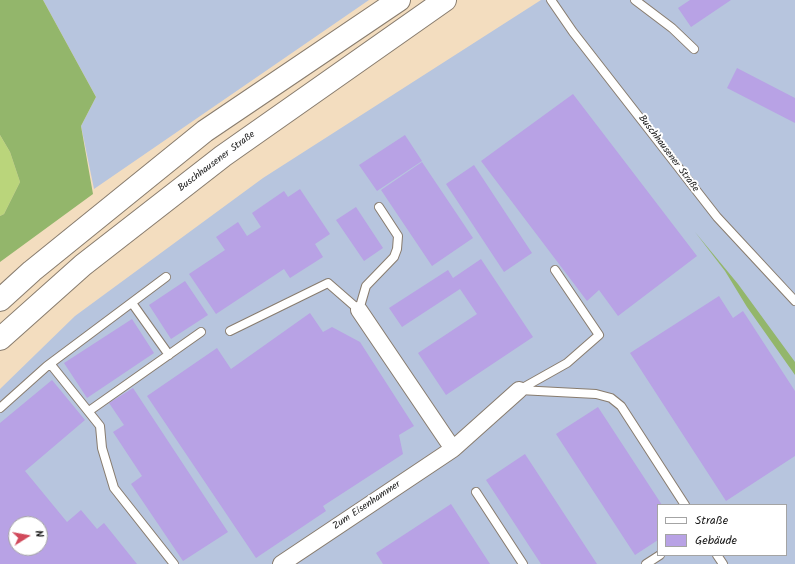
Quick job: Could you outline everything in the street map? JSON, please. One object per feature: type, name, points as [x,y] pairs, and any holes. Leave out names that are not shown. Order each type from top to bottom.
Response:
[{"type":"main road","points":[[0,300],[32,271],[205,131],[399,0]]},
{"type":"main road","name":"Buschhausener Straße","points":[[0,339],[89,260],[223,156],[445,0]]},
{"type":"street","points":[[359,310],[453,449]]},
{"type":"street","name":"Zum Eisenhammer","points":[[281,564],[453,449],[519,390]]},
{"type":"lane","name":"Buschhausener Straße","points":[[551,0],[573,32],[717,217],[795,301]]},
{"type":"lane","points":[[635,0],[672,28],[694,49]]},
{"type":"lane","points":[[230,331],[328,283],[359,310],[366,286],[394,257],[397,249],[398,236],[379,207]]},
{"type":"lane","points":[[519,390],[567,363],[599,335],[554,270]]},
{"type":"lane","points":[[0,408],[47,366],[166,277]]},
{"type":"lane","points":[[132,303],[169,355]]},
{"type":"lane","points":[[89,411],[201,332]]},
{"type":"lane","points":[[47,366],[52,366],[100,426],[102,448],[114,488],[174,564]]},
{"type":"lane","points":[[519,390],[596,394],[611,398],[621,406],[684,504]]},
{"type":"lane","points":[[476,492],[523,564]]},
{"type":"lane","points":[[646,564],[658,556]]},
{"type":"shaded area","points":[[43,0],[369,0],[94,189],[81,126],[96,97]]},
{"type":"shaded area","points":[[541,0],[795,0],[795,564],[0,564],[0,389],[75,316],[263,178]]},
{"type":"green space","points":[[0,0],[43,0],[96,97],[81,126],[93,194],[0,262],[0,216],[4,214],[20,182],[10,152],[0,135]]},
{"type":"green space","points":[[0,135],[10,152],[20,182],[4,214],[0,216]]},
{"type":"green space","points":[[695,232],[738,284],[795,362],[795,375],[747,307],[725,271]]},
{"type":"building","points":[[690,0],[731,0],[691,27],[678,8]]},
{"type":"building","points":[[737,68],[795,98],[795,123],[727,88]]},
{"type":"building","points":[[573,94],[697,256],[618,316],[599,290],[587,301],[481,161]]},
{"type":"building","points":[[405,135],[422,161],[377,191],[359,165]]},
{"type":"building","points":[[422,162],[473,238],[432,266],[381,190]]},
{"type":"building","points":[[474,165],[532,253],[504,272],[446,184]]},
{"type":"building","points":[[300,189],[330,234],[315,244],[323,257],[290,278],[284,269],[216,314],[189,274],[225,250],[216,237],[238,222],[247,236],[261,227],[252,213],[284,191],[288,197]]},
{"type":"building","points":[[356,207],[383,248],[364,261],[336,220]]},
{"type":"building","points":[[481,259],[533,337],[446,395],[418,353],[477,314],[460,289],[402,327],[389,308],[448,270],[453,278]]},
{"type":"building","points":[[185,281],[208,315],[171,339],[149,305]]},
{"type":"building","points":[[719,296],[733,318],[743,311],[795,391],[795,456],[726,501],[630,353]]},
{"type":"building","points":[[310,313],[323,332],[332,327],[360,342],[414,426],[399,435],[403,454],[323,506],[326,511],[256,558],[147,396],[217,348],[231,369]]},
{"type":"building","points":[[132,319],[154,353],[87,398],[64,363]]},
{"type":"building","points":[[52,380],[85,420],[25,471],[67,522],[81,510],[97,529],[104,523],[137,564],[0,564],[0,423]]},
{"type":"building","points":[[133,388],[228,532],[183,561],[131,484],[142,476],[113,432],[124,425],[109,403]]},
{"type":"building","points":[[598,407],[661,504],[657,504],[657,541],[635,555],[556,434]]},
{"type":"building","points":[[525,454],[597,564],[541,564],[486,480]]},
{"type":"building","points":[[451,504],[490,564],[383,564],[376,553]]}]
